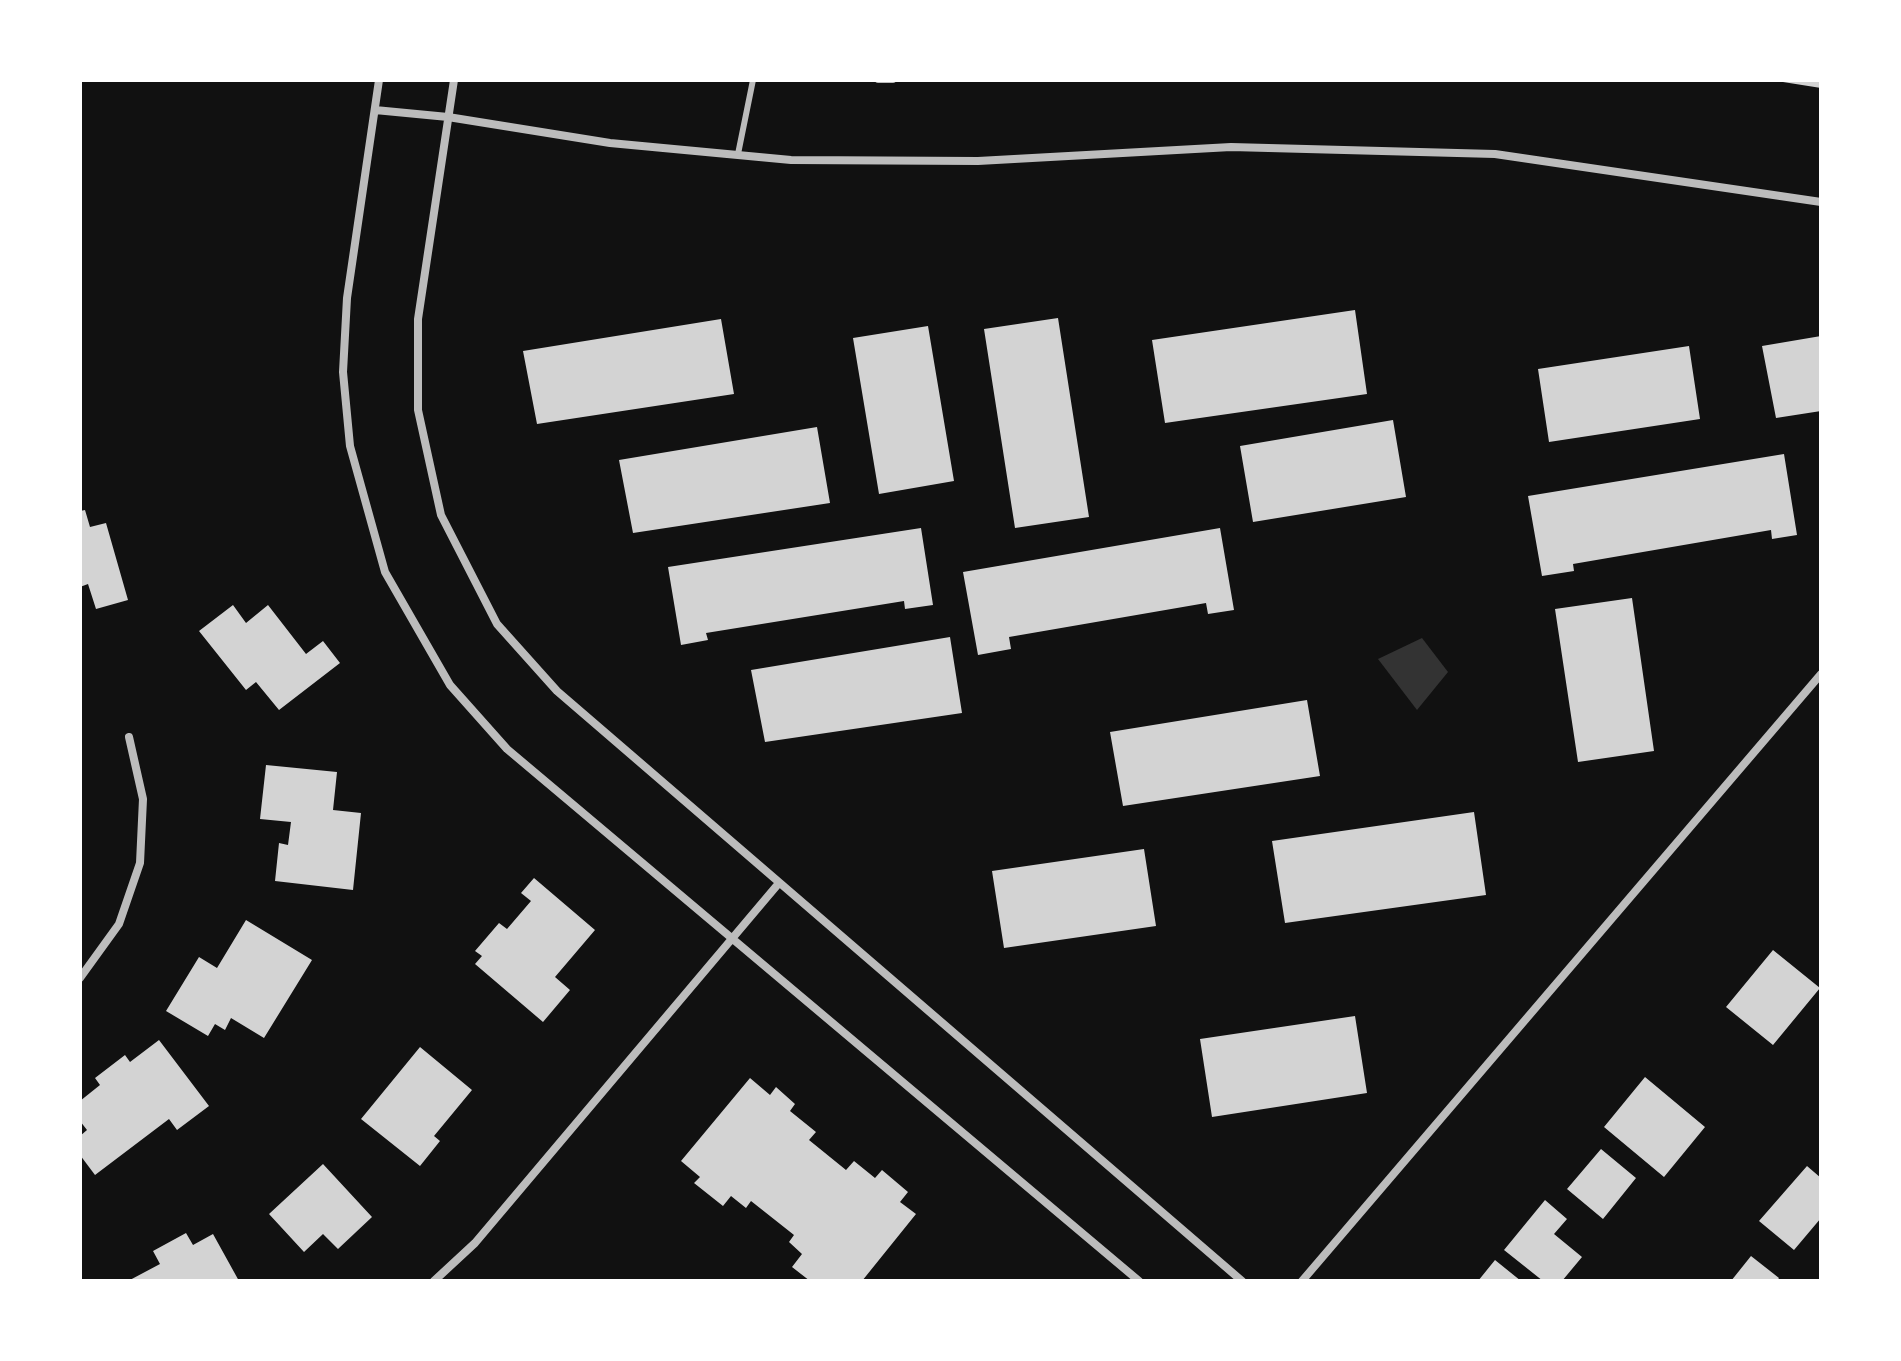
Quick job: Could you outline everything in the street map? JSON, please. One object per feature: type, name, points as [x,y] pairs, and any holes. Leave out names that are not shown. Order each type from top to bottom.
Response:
[{"type":"street","points":[[379,80],[347,298],[343,372],[350,446],[385,572],[450,685],[507,749],[1139,1281]]},
{"type":"street","points":[[454,80],[418,319],[418,410],[441,515],[497,624],[557,691],[1242,1281]]},
{"type":"street","points":[[375,110],[448,117],[610,143],[791,160],[978,161],[1231,147],[1495,154],[1821,202]]},
{"type":"street","points":[[1302,1281],[1821,674]]},
{"type":"street","points":[[80,978],[119,924],[140,863],[143,799],[129,737]]},
{"type":"street","points":[[434,1281],[475,1243],[779,883]]},
{"type":"lane","points":[[738,154],[753,80]]},
{"type":"lane","points":[[878,80],[893,80]]},
{"type":"shaded area","points":[[1422,638],[1448,672],[1417,710],[1378,659]]},
{"type":"building","points":[[1821,80],[1821,88],[1783,82]]},
{"type":"building","points":[[1355,310],[1367,394],[1165,423],[1152,340]]},
{"type":"building","points":[[1058,318],[1089,517],[1015,528],[984,329]]},
{"type":"building","points":[[721,319],[734,394],[537,424],[523,351]]},
{"type":"building","points":[[928,326],[954,481],[879,494],[853,338]]},
{"type":"building","points":[[1821,336],[1821,411],[1776,418],[1762,346]]},
{"type":"building","points":[[1689,346],[1700,419],[1549,442],[1538,369]]},
{"type":"building","points":[[1393,420],[1406,497],[1253,522],[1240,446]]},
{"type":"building","points":[[817,427],[830,503],[633,533],[619,460]]},
{"type":"building","points":[[1784,454],[1797,535],[1772,539],[1771,530],[1573,564],[1574,571],[1542,576],[1528,496]]},
{"type":"building","points":[[85,510],[90,527],[106,523],[128,600],[96,609],[88,584],[80,587],[80,511]]},
{"type":"building","points":[[921,528],[933,605],[905,609],[904,601],[706,633],[708,640],[681,645],[668,567]]},
{"type":"building","points":[[1220,528],[1234,610],[1208,614],[1206,603],[1009,637],[1011,649],[978,655],[963,572]]},
{"type":"building","points":[[1632,598],[1654,751],[1578,762],[1555,609]]},
{"type":"building","points":[[233,605],[246,623],[268,605],[306,654],[323,641],[340,663],[279,710],[256,682],[246,690],[199,631]]},
{"type":"building","points":[[950,637],[962,713],[765,742],[751,670]]},
{"type":"building","points":[[1307,700],[1320,776],[1123,806],[1110,732]]},
{"type":"building","points":[[266,765],[337,772],[333,810],[361,813],[353,890],[275,881],[279,843],[288,845],[291,822],[260,819]]},
{"type":"building","points":[[1474,812],[1486,895],[1285,923],[1272,841]]},
{"type":"building","points":[[1144,849],[1156,926],[1004,948],[992,871]]},
{"type":"building","points":[[534,878],[595,930],[555,977],[570,990],[543,1022],[475,964],[482,956],[475,951],[499,923],[507,929],[531,901],[521,893]]},
{"type":"building","points":[[246,920],[312,960],[264,1038],[231,1018],[225,1030],[215,1024],[208,1036],[166,1011],[199,957],[217,968]]},
{"type":"building","points":[[1773,950],[1820,988],[1773,1045],[1726,1007]]},
{"type":"building","points":[[1355,1016],[1367,1093],[1212,1117],[1200,1039]]},
{"type":"building","points":[[159,1040],[209,1106],[177,1130],[169,1119],[95,1175],[80,1155],[80,1136],[87,1130],[80,1121],[80,1101],[100,1085],[95,1078],[125,1055],[130,1062]]},
{"type":"building","points":[[420,1047],[472,1090],[434,1136],[440,1141],[420,1166],[361,1119]]},
{"type":"building","points":[[1645,1077],[1705,1127],[1664,1177],[1604,1127]]},
{"type":"building","points":[[750,1078],[770,1095],[776,1087],[795,1104],[790,1111],[816,1132],[809,1140],[846,1170],[854,1161],[875,1178],[882,1170],[908,1192],[900,1202],[916,1214],[862,1281],[810,1281],[792,1267],[802,1254],[789,1242],[794,1235],[751,1201],[746,1208],[731,1196],[723,1206],[694,1183],[700,1177],[681,1161]]},
{"type":"building","points":[[1601,1149],[1636,1178],[1603,1219],[1567,1189]]},
{"type":"building","points":[[323,1164],[372,1217],[338,1249],[323,1234],[304,1252],[269,1214]]},
{"type":"building","points":[[1807,1166],[1821,1178],[1821,1218],[1794,1250],[1759,1221]]},
{"type":"building","points":[[1545,1200],[1567,1219],[1554,1234],[1582,1257],[1562,1281],[1543,1281],[1504,1250]]},
{"type":"building","points":[[186,1233],[193,1245],[213,1234],[239,1281],[128,1281],[160,1264],[153,1251]]},
{"type":"building","points":[[1751,1256],[1779,1278],[1777,1281],[1731,1281]]},
{"type":"building","points":[[1495,1260],[1521,1281],[1478,1281]]}]
